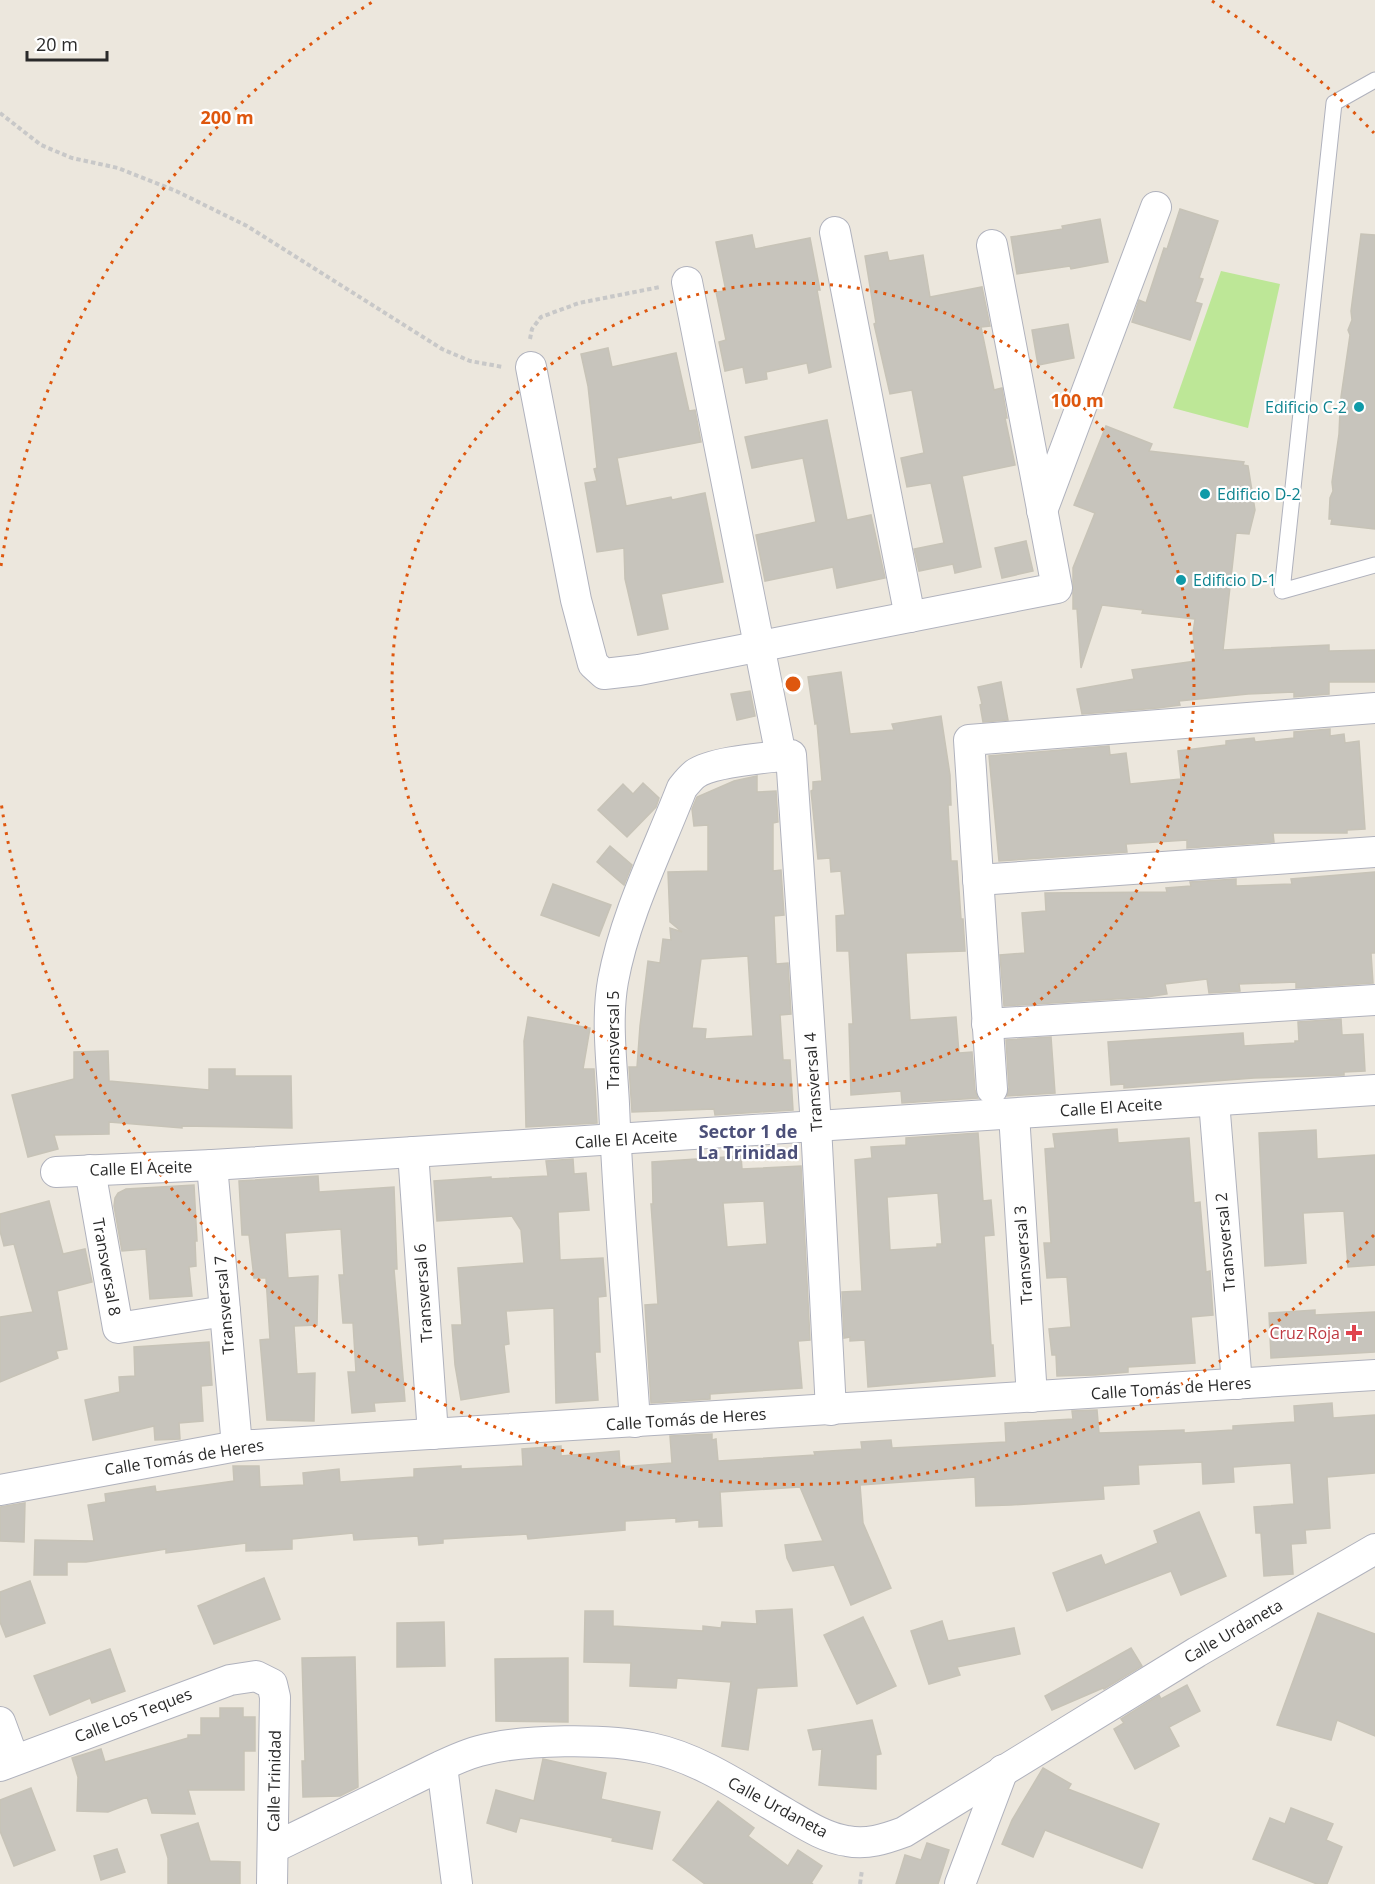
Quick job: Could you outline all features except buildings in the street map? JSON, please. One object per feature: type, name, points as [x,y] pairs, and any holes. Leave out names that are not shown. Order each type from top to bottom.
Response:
[{"type":"street","points":[[1042,511],[1156,207]]},
{"type":"street","points":[[835,232],[910,617]]},
{"type":"street","points":[[531,367],[576,600],[593,664],[604,674],[618,674],[1057,588],[992,244]]},
{"type":"street","name":"Transversal 4","points":[[687,282],[759,646],[786,756],[816,1126],[831,1410]]},
{"type":"street","points":[[992,1089],[969,740],[1375,708]]},
{"type":"street","name":"Transversal 5","points":[[635,1422],[615,1139],[611,1025],[612,984],[619,952],[682,788],[691,778],[705,769],[786,756]]},
{"type":"street","points":[[978,880],[1375,852]]},
{"type":"street","points":[[987,1024],[1375,1000]]},
{"type":"street","name":"Calle El Aceite","points":[[56,1172],[212,1165],[1375,1090]]},
{"type":"street","name":"Transversal 2","points":[[1214,1101],[1237,1384]]},
{"type":"street","name":"Transversal 3","points":[[1014,1114],[1032,1397]]},
{"type":"street","name":"Transversal 6","points":[[413,1152],[433,1434]]},
{"type":"street","name":"Transversal 7","points":[[212,1165],[237,1446]]},
{"type":"street","name":"Transversal 8","points":[[90,1170],[118,1328],[225,1311]]},
{"type":"street","name":"Calle Tomás de Heres","points":[[0,1490],[237,1446],[1375,1375]]},
{"type":"street","name":"Calle Urdaneta","points":[[273,1848],[477,1751],[505,1746],[548,1743],[595,1743],[649,1747],[684,1757],[814,1830],[845,1841],[866,1843],[888,1838],[904,1832],[1197,1652],[1375,1549]]},
{"type":"street","name":"Calle Los Teques","points":[[7,1763],[230,1680],[256,1676],[268,1681]]},
{"type":"street","name":"Calle Trinidad","points":[[268,1681],[274,1689],[275,1697],[272,1884]]},
{"type":"street","points":[[0,1722],[7,1763]]},
{"type":"street","points":[[442,1766],[457,1884]]},
{"type":"street","points":[[960,1884],[1003,1770]]},
{"type":"lane","points":[[1375,80],[1334,103],[1282,591],[1375,565]]},
{"type":"path","points":[[0,113],[41,145],[72,158],[118,168],[166,187],[247,226],[442,349],[470,361],[496,367],[531,367],[529,346],[532,329],[541,317],[579,303],[687,282]]},
{"type":"green space","points":[[1221,271],[1280,284],[1248,428],[1173,408]]},
{"type":"place","name":"Edificio C-2","points":[[1359,407]]},
{"type":"place","name":"Edificio D-2","points":[[1205,494]]},
{"type":"place","name":"Edificio D-1","points":[[1181,580]]},
{"type":"place","name":"Cruz Roja","points":[[1354,1333]]},
{"type":"district","name":"Sector 1 de La Trinidad","points":[[748,1141]]}]
